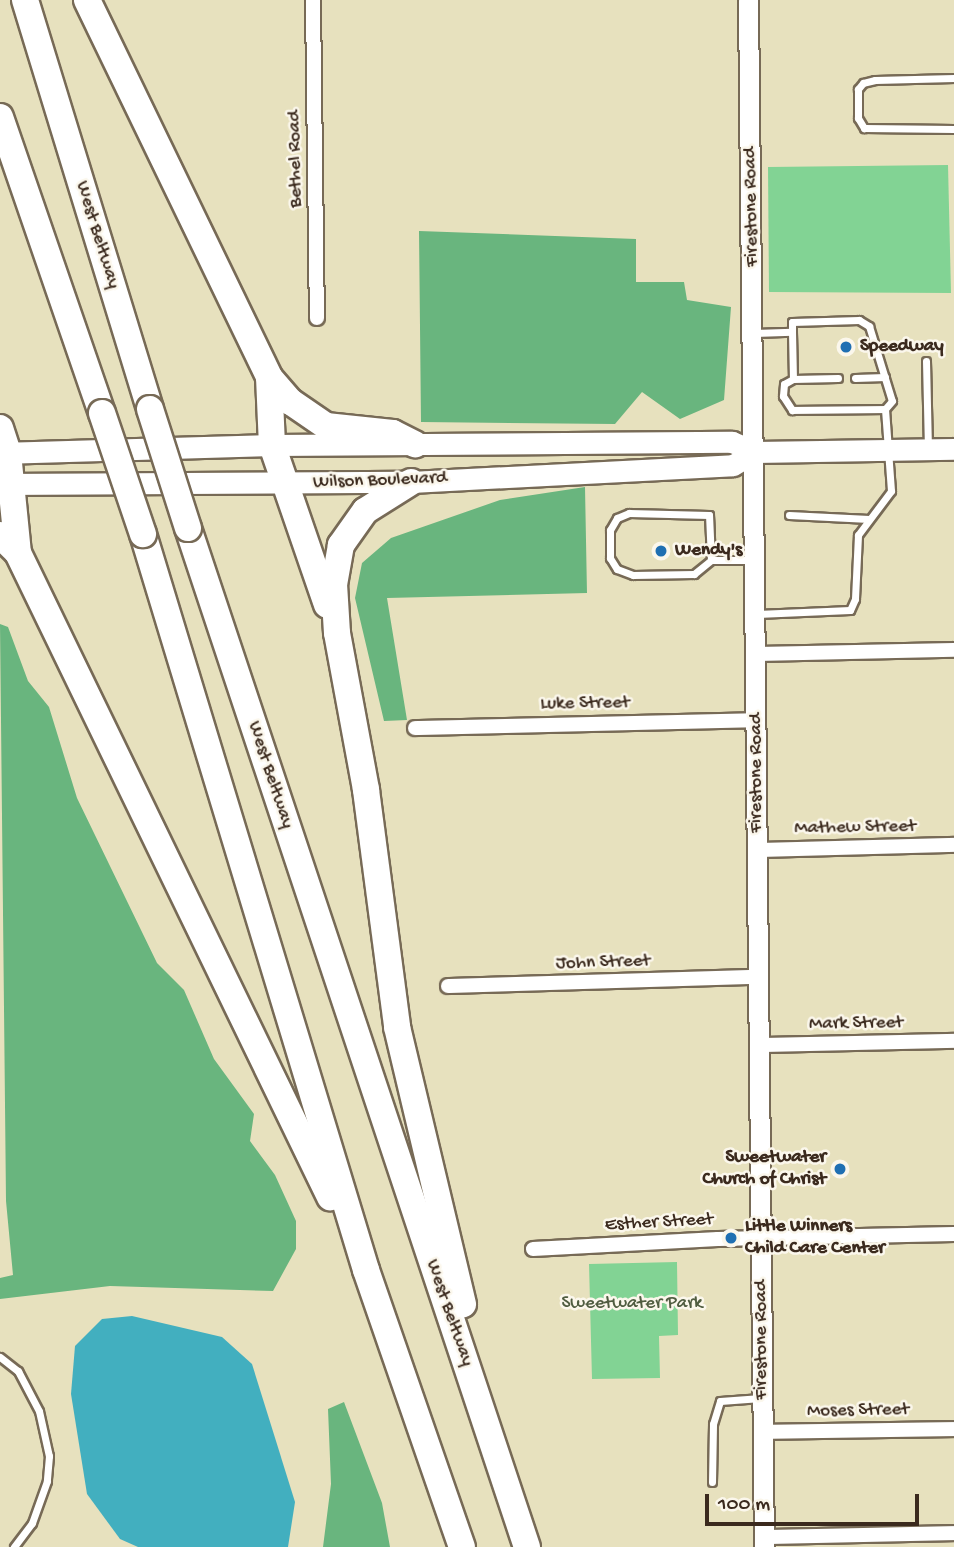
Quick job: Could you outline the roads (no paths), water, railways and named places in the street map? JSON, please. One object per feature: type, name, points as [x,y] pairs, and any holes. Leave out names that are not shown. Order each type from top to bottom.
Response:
[{"type":"highway","name":"West Beltway","points":[[25,0],[188,528],[527,1547]]},
{"type":"highway","points":[[87,0],[269,377],[291,402],[326,426],[393,433],[415,444]]},
{"type":"highway","points":[[0,117],[143,534],[366,1270],[463,1547]]},
{"type":"highway","points":[[269,377],[272,445],[337,633]]},
{"type":"highway","points":[[3,445],[9,544],[366,1270]]},
{"type":"highway","points":[[411,482],[365,511],[341,545],[334,584],[337,633],[366,790],[397,1027],[464,1308],[459,1340]]},
{"type":"main road","name":"Wilson Boulevard","points":[[3,445],[732,442],[755,452],[954,449]]},
{"type":"main road","name":"Wilson Boulevard","points":[[6,484],[411,482],[733,465],[755,452]]},
{"type":"street","name":"Bethel Road","points":[[313,0],[317,318]]},
{"type":"street","name":"Firestone Road","points":[[748,0],[754,333],[764,1542]]},
{"type":"street","points":[[757,654],[954,650]]},
{"type":"street","name":"Luke Street","points":[[415,728],[757,720]]},
{"type":"street","name":"Mathew Street","points":[[757,850],[954,845]]},
{"type":"street","name":"John Street","points":[[448,986],[759,978]]},
{"type":"street","name":"Mark Street","points":[[759,1045],[954,1041]]},
{"type":"street","name":"Esther Street","points":[[533,1249],[761,1238],[954,1234]]},
{"type":"street","name":"Moses Street","points":[[762,1432],[954,1429]]},
{"type":"street","points":[[764,1542],[900,1541],[954,1533]]},
{"type":"lane","points":[[954,78],[863,83],[858,89],[858,118],[864,128],[877,131],[954,129]]},
{"type":"lane","points":[[756,614],[850,610],[855,599],[858,535],[891,491],[885,409],[892,401],[870,326],[859,320],[792,322],[797,381]]},
{"type":"lane","points":[[754,333],[792,332]]},
{"type":"lane","points":[[926,361],[928,450]]},
{"type":"lane","points":[[855,377],[871,380],[885,377]]},
{"type":"lane","points":[[834,380],[784,384],[783,396],[792,410],[799,406],[872,405],[885,409]]},
{"type":"lane","points":[[711,560],[709,515],[629,513],[617,518],[610,530],[610,558],[617,569],[633,575],[694,574],[711,560],[756,560]]},
{"type":"lane","points":[[789,515],[869,519]]},
{"type":"lane","points":[[0,1357],[18,1371],[46,1433],[47,1481],[26,1533],[25,1547]]},
{"type":"lane","points":[[712,1482],[713,1424],[720,1401],[762,1398]]},
{"type":"lane","points":[[14,1547],[26,1533]]},
{"type":"water","points":[[132,1316],[222,1337],[252,1364],[295,1502],[288,1547],[138,1547],[120,1539],[87,1494],[71,1394],[75,1346],[102,1319]]},
{"type":"place","name":"Speedway","points":[[846,347]]},
{"type":"place","name":"Wendy's","points":[[661,551]]},
{"type":"place","name":"Sweetwater Church of Christ","points":[[840,1169]]},
{"type":"place","name":"Little Winners Child Care Center","points":[[731,1238]]},
{"type":"park label","name":"Sweetwater Park","points":[[632,1304]]}]
